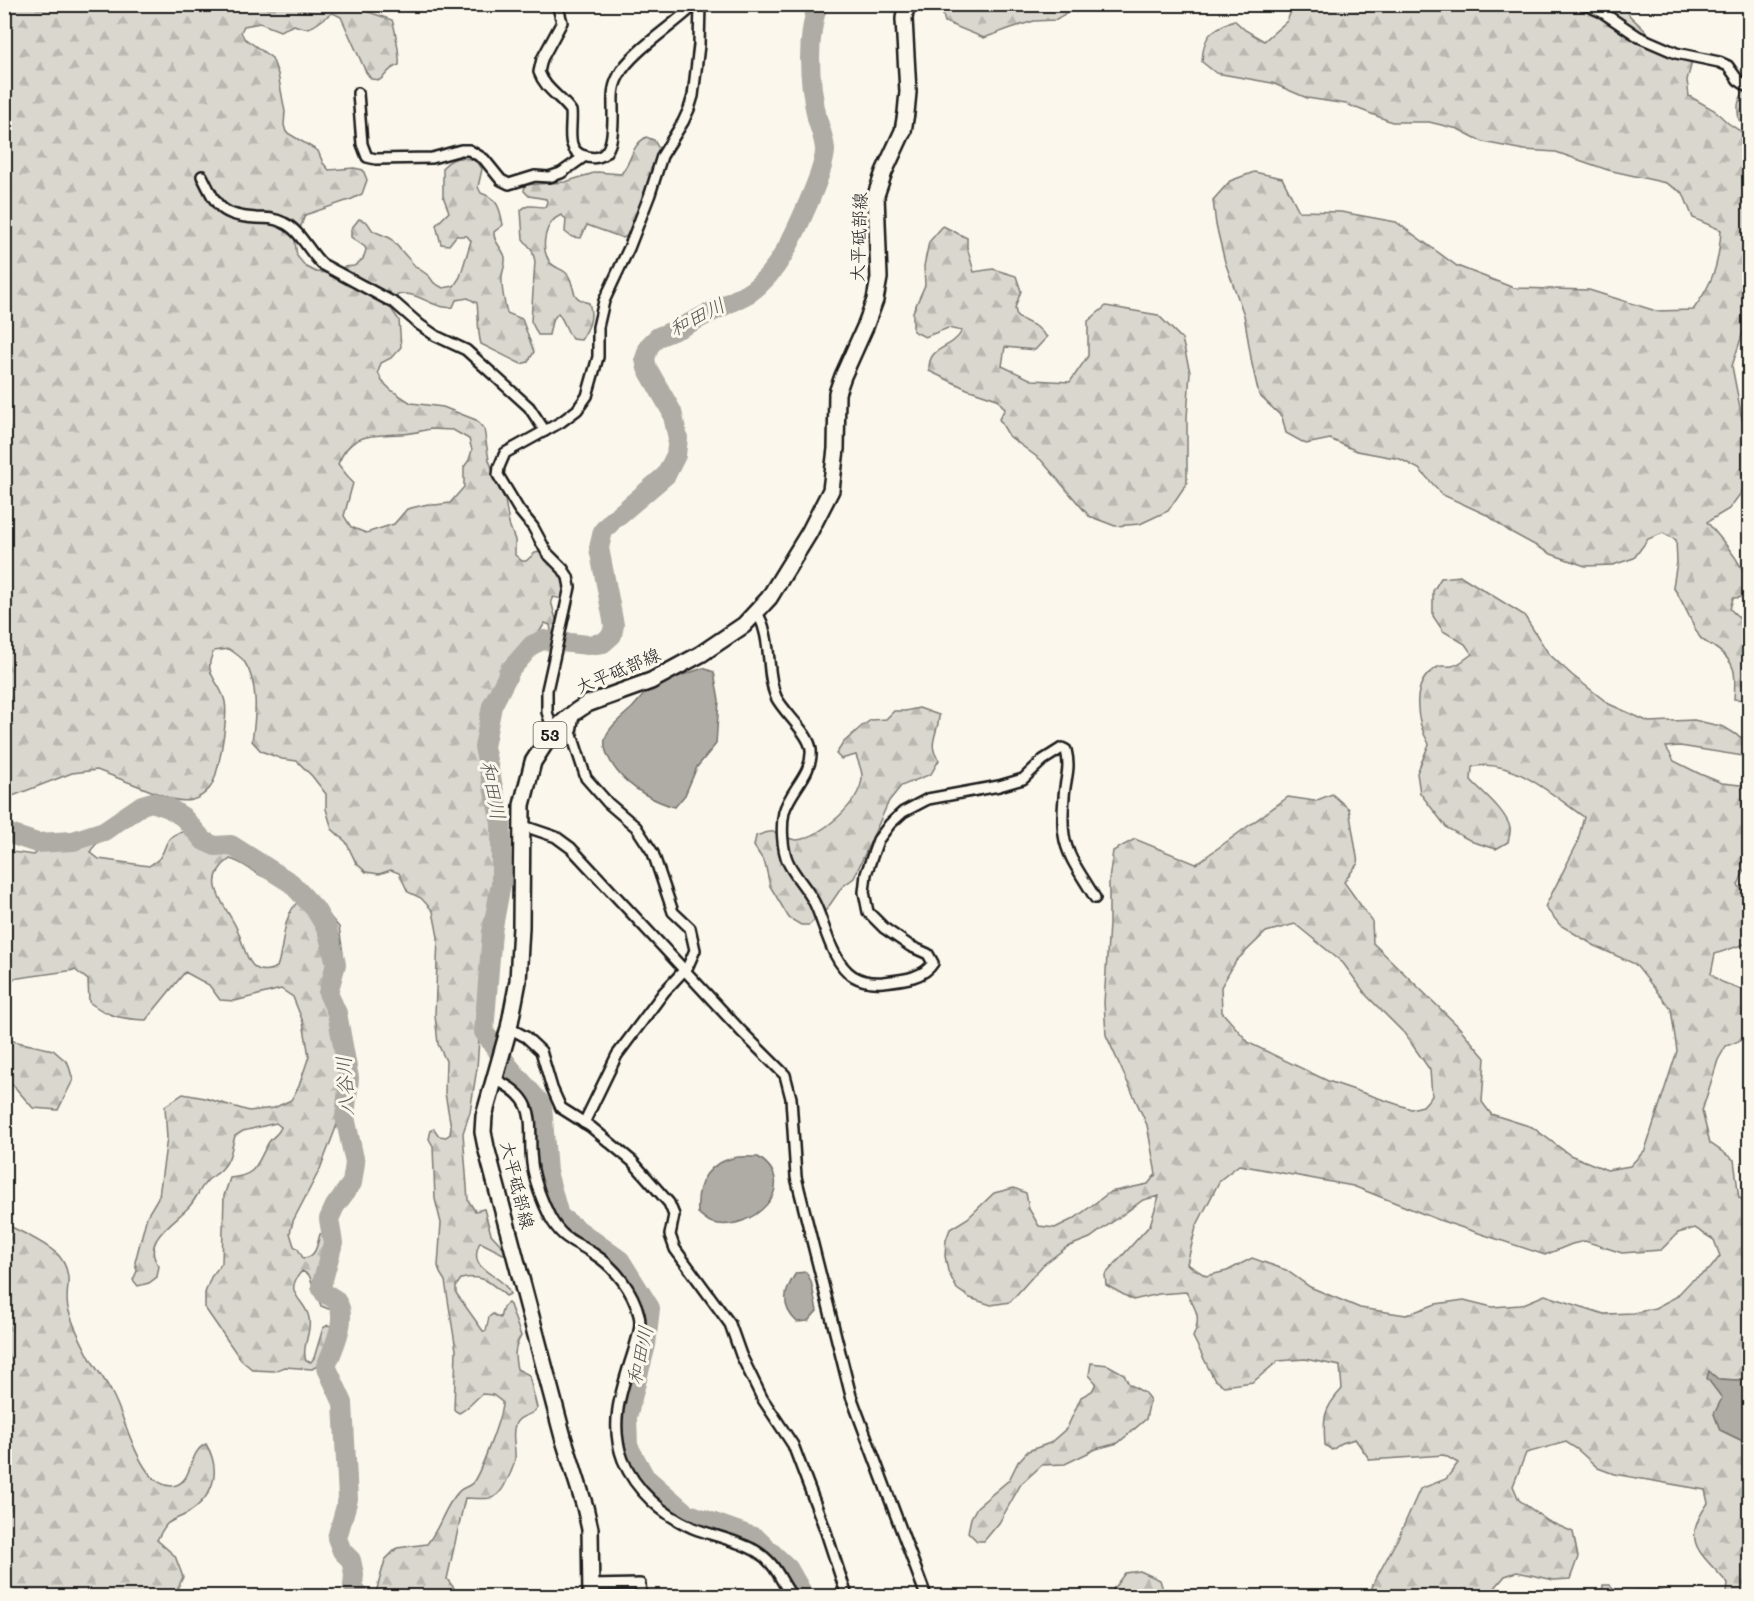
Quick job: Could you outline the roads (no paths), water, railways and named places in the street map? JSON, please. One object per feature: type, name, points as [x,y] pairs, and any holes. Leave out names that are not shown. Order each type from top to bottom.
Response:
[{"type":"main road","name":"大平砥部線","points":[[590,1591],[590,1529],[585,1507],[563,1437],[483,1132],[484,1116],[509,1028],[516,993],[520,958],[522,805],[533,762],[552,731],[575,712],[587,704],[651,681],[744,625],[757,612],[769,598],[809,532],[831,490],[836,449],[837,393],[875,300],[879,278],[876,195],[903,131],[906,113],[908,92],[904,19],[906,4]]},
{"type":"street","points":[[557,4],[562,22],[542,59],[539,72],[545,86],[571,111],[571,142],[574,149],[585,156],[595,158],[604,153],[610,144],[615,124],[613,97],[615,84],[624,66],[690,9],[692,4]]},
{"type":"street","points":[[552,731],[547,712],[548,690],[570,586],[563,569],[547,552],[498,475],[501,459],[506,453],[577,410],[586,396],[598,357],[599,321],[604,301],[629,248],[662,156],[683,122],[693,96],[699,45],[700,4]]},
{"type":"street","points":[[1583,4],[1602,12],[1639,37],[1676,53],[1728,66],[1738,80],[1749,88]]},
{"type":"street","points":[[358,93],[362,144],[367,157],[376,159],[432,158],[460,150],[469,150],[484,159],[501,180],[509,184],[535,176],[549,177],[561,173],[585,156]]},
{"type":"street","points":[[202,176],[220,208],[239,216],[284,222],[322,264],[396,304],[436,336],[466,350],[529,407],[545,431]]},
{"type":"street","points":[[757,612],[765,630],[771,677],[776,696],[811,747],[811,759],[805,775],[784,812],[783,841],[788,861],[815,904],[842,965],[852,976],[870,983],[906,979],[929,970],[933,963],[928,954],[910,946],[884,928],[868,912],[864,892],[866,874],[878,840],[890,824],[903,812],[928,799],[999,786],[1023,779],[1043,760],[1062,748],[1066,750],[1070,766],[1064,794],[1063,834],[1081,878],[1095,898]]},
{"type":"street","points":[[575,712],[571,732],[586,778],[608,803],[636,827],[653,853],[673,912],[690,928],[695,950],[688,966],[664,992],[617,1055],[584,1123]]},
{"type":"street","points":[[521,825],[556,837],[571,848],[785,1075],[791,1098],[796,1177],[851,1396],[926,1596]]},
{"type":"street","points":[[509,1028],[526,1037],[541,1051],[552,1088],[561,1108],[632,1161],[669,1203],[674,1215],[670,1235],[675,1249],[730,1324],[741,1355],[762,1398],[793,1445],[825,1529],[847,1596]]},
{"type":"street","points":[[494,1079],[518,1093],[526,1104],[530,1116],[533,1170],[551,1218],[567,1240],[592,1252],[615,1272],[626,1286],[637,1309],[639,1331],[618,1403],[616,1421],[620,1449],[630,1473],[647,1498],[680,1521],[757,1551],[776,1568],[792,1596]]},
{"type":"street","points":[[590,1591],[640,1584],[641,1596]]},
{"type":"waterway","name":"和田川","points":[[804,1596],[788,1568],[756,1538],[686,1513],[645,1477],[628,1446],[627,1417],[646,1345],[650,1308],[620,1260],[559,1216],[547,1172],[542,1105],[510,1068],[484,1032],[492,932],[501,884],[501,823],[484,747],[492,706],[511,669],[532,645],[543,640],[588,645],[603,643],[612,635],[614,625],[599,548],[603,531],[666,475],[676,455],[678,438],[672,412],[647,368],[645,359],[649,346],[658,337],[754,289],[780,261],[801,218],[815,186],[825,149],[814,104],[810,61],[812,32],[818,4]]},
{"type":"waterway","name":"八谷川","points":[[4,832],[37,843],[73,841],[104,831],[142,805],[152,802],[169,808],[183,817],[204,841],[215,846],[231,845],[291,883],[315,909],[327,929],[336,964],[328,993],[337,1013],[349,1078],[345,1117],[355,1163],[352,1183],[335,1206],[329,1219],[333,1243],[321,1287],[325,1294],[334,1299],[339,1306],[341,1316],[337,1337],[326,1366],[343,1403],[348,1499],[337,1538],[342,1551],[351,1560],[354,1574],[353,1586],[359,1596]]}]
